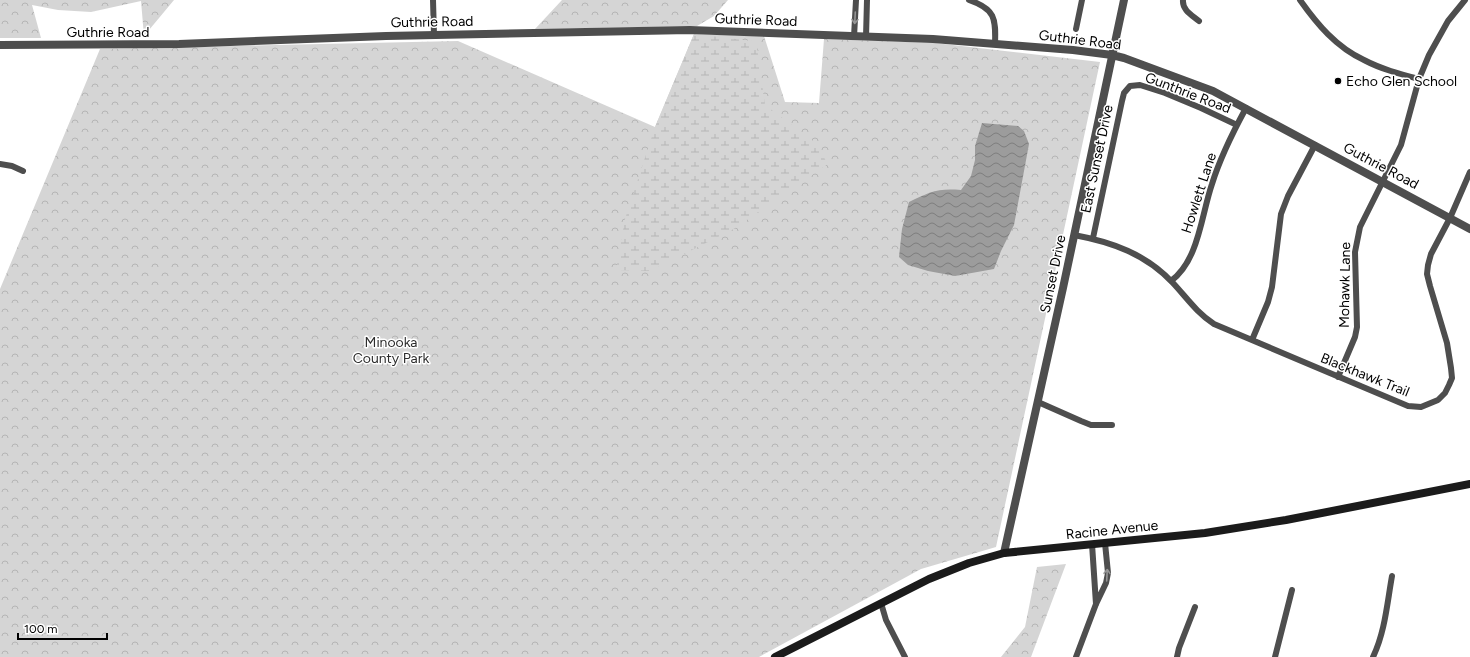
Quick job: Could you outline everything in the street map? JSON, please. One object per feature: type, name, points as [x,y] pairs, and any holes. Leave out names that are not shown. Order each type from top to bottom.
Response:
[{"type":"main road","name":"Racine Avenue","points":[[775,657],[929,579],[969,562],[1004,553],[1047,550],[1205,533],[1470,484]]},
{"type":"street","points":[[433,0],[434,35]]},
{"type":"street","points":[[969,0],[983,5],[993,15],[995,44]]},
{"type":"street","points":[[1076,29],[1082,0]]},
{"type":"street","name":"Sunset Drive","points":[[1004,553],[1038,402],[1124,0]]},
{"type":"street","points":[[1183,0],[1182,6],[1199,21]]},
{"type":"street","points":[[1300,0],[1325,32],[1342,48],[1374,65],[1419,79]]},
{"type":"street","name":"Mohawk Lane","points":[[1338,377],[1355,337],[1357,327],[1355,252],[1360,227],[1366,212],[1401,145],[1419,79],[1440,34],[1448,21],[1466,0]]},
{"type":"street","points":[[854,37],[856,3],[867,3],[866,37]]},
{"type":"street","name":"Guthrie Road","points":[[0,45],[179,44],[434,35],[669,30],[933,39],[1073,50],[1124,58],[1213,91],[1470,229]]},
{"type":"street","name":"Gunthrie Road","points":[[1130,86],[1140,85],[1165,93],[1237,125]]},
{"type":"street","name":"East Sunset Drive","points":[[1093,238],[1122,101],[1124,93],[1130,86]]},
{"type":"street","name":"Howlett Lane","points":[[1172,282],[1184,269],[1194,250],[1212,183],[1246,108]]},
{"type":"street","points":[[1252,340],[1268,302],[1272,287],[1281,214],[1288,196],[1315,145]]},
{"type":"street","points":[[0,164],[12,166],[23,171]]},
{"type":"street","name":"Blackhawk Trail","points":[[1074,235],[1093,238],[1126,249],[1152,265],[1172,282],[1192,306],[1214,324],[1377,394],[1415,407],[1426,406],[1438,400],[1446,393],[1452,378],[1447,343],[1427,274],[1431,254],[1450,218],[1470,172]]},
{"type":"street","points":[[1038,402],[1091,425],[1112,425]]},
{"type":"street","points":[[1076,657],[1107,578],[1105,543]]},
{"type":"street","points":[[1092,544],[1096,604]]},
{"type":"street","points":[[1373,657],[1383,628],[1392,576]]},
{"type":"street","points":[[1275,657],[1292,590]]},
{"type":"street","points":[[881,603],[886,620],[905,657]]},
{"type":"street","points":[[1176,657],[1178,648],[1195,607]]},
{"type":"green space","points":[[0,0],[174,0],[144,36],[141,1],[91,12],[58,10],[32,5],[41,38],[0,38]]},
{"type":"green space","points":[[562,0],[728,0],[714,16],[697,26],[535,29]]},
{"type":"green space","name":"Minooka County Park","points":[[694,34],[764,36],[785,102],[819,103],[824,39],[935,43],[1100,62],[996,547],[921,569],[759,657],[0,657],[0,289],[100,49],[458,41],[655,127]]},
{"type":"green space","points":[[694,34],[752,41],[757,47],[765,105],[813,141],[828,164],[732,230],[650,271],[616,270],[625,219],[655,127]]},
{"type":"green space","points":[[1066,564],[1031,657],[1001,657],[1025,627],[1037,567]]},
{"type":"water","points":[[982,123],[1018,126],[1024,131],[1029,144],[1014,225],[994,269],[955,276],[928,271],[908,265],[899,257],[902,229],[909,202],[940,190],[961,190],[971,176],[975,160],[975,146]]},
{"type":"place","name":"Echo Glen School","points":[[1338,81]]}]
